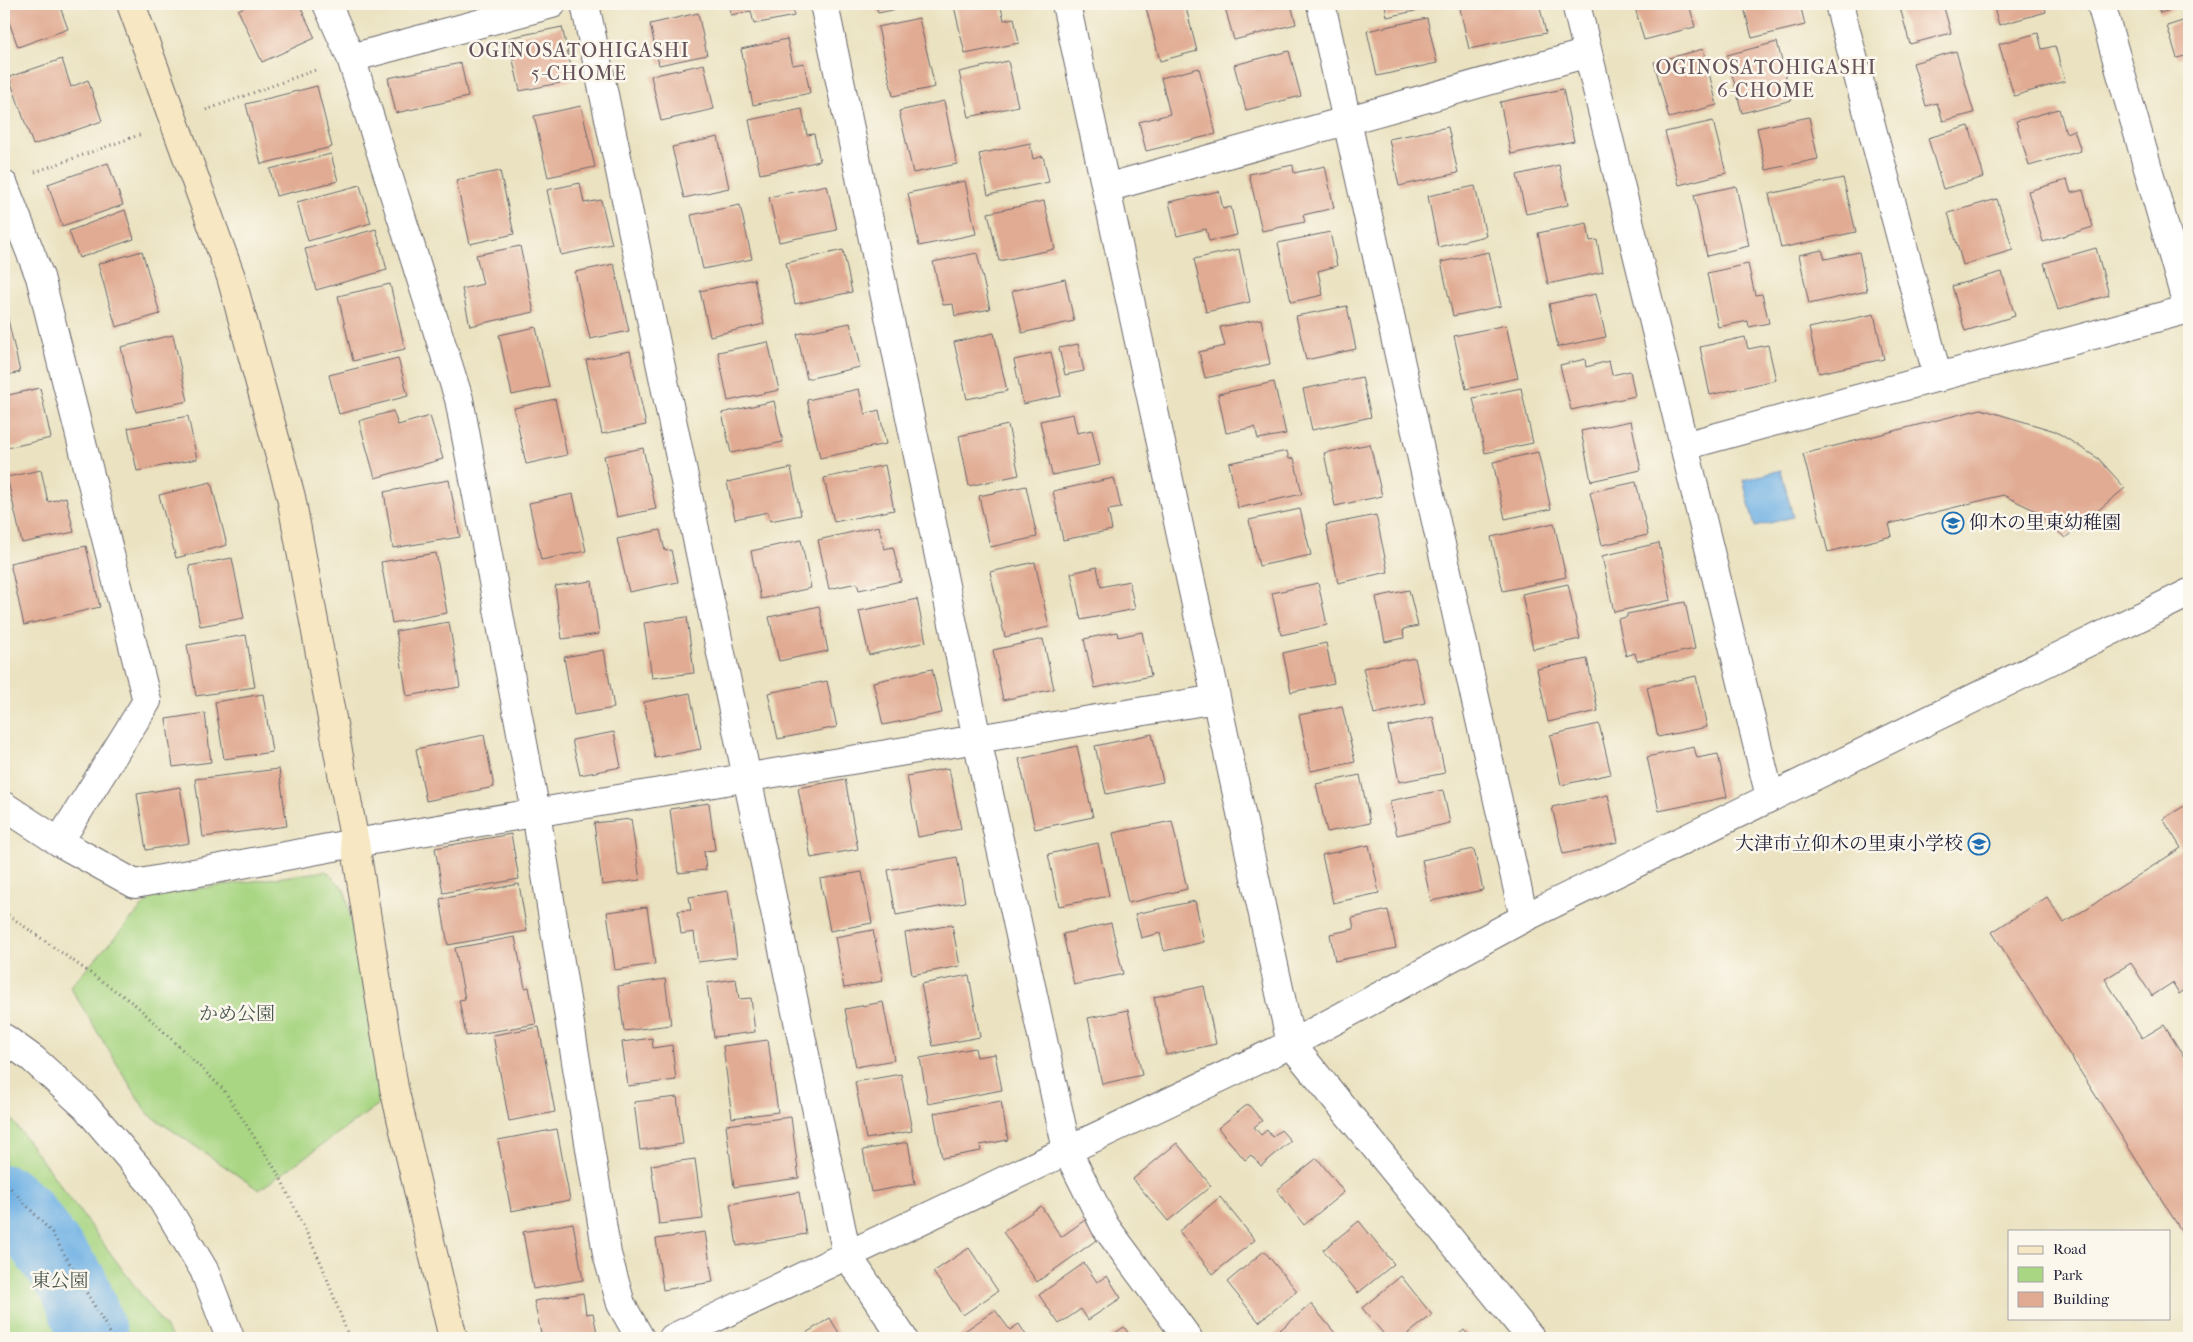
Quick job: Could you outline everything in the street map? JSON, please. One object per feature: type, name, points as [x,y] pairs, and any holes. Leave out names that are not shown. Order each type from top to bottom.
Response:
[{"type":"street","points":[[131,4],[231,277],[291,497],[355,843],[394,1088],[453,1338]]},
{"type":"street","points":[[327,4],[350,58],[459,399],[536,813],[607,1254],[622,1304],[640,1338]]},
{"type":"street","points":[[350,58],[552,4]]},
{"type":"street","points":[[585,4],[847,1254],[904,1338]]},
{"type":"street","points":[[824,4],[977,739],[1067,1150],[1105,1226],[1188,1338]]},
{"type":"street","points":[[1066,4],[1291,1044],[1531,1338]]},
{"type":"street","points":[[1321,4],[1524,918]]},
{"type":"street","points":[[1576,4],[1770,797]]},
{"type":"street","points":[[1839,4],[1938,378]]},
{"type":"street","points":[[1684,446],[2189,310],[2101,4]]},
{"type":"street","points":[[1106,188],[1588,53]]},
{"type":"street","points":[[4,185],[40,277],[148,701],[59,842]]},
{"type":"street","points":[[673,1338],[1291,1044],[1524,918],[2189,594]]},
{"type":"street","points":[[4,806],[59,842],[134,884],[355,843],[1216,699]]},
{"type":"street","points":[[4,1038],[33,1059],[85,1106],[155,1188],[204,1270],[230,1338]]},
{"type":"path","points":[[4,912],[137,1006],[223,1089],[279,1175],[322,1264],[348,1338]]},
{"type":"path","points":[[4,1181],[52,1234],[113,1338]]},
{"type":"green space","name":"かめ公園","points":[[326,871],[345,890],[386,1099],[259,1190],[147,1113],[70,987],[153,895]]},
{"type":"green space","name":"東公園","points":[[4,1109],[173,1338],[4,1338]]},
{"type":"water","points":[[1781,470],[1793,517],[1755,527],[1743,480]]},
{"type":"building","points":[[13,4],[59,4],[68,29],[18,47],[4,8]]},
{"type":"building","points":[[251,4],[299,4],[315,38],[262,62],[238,10]]},
{"type":"building","points":[[729,4],[792,4],[794,16],[754,24],[751,11],[731,15]]},
{"type":"building","points":[[876,4],[915,4],[916,5],[878,13]]},
{"type":"building","points":[[964,4],[1000,4],[1004,20],[1014,18],[1019,43],[965,54],[954,6]]},
{"type":"building","points":[[1145,4],[1185,4],[1197,51],[1160,61]]},
{"type":"building","points":[[1224,4],[1291,4],[1296,24],[1234,40]]},
{"type":"building","points":[[1385,4],[1432,4],[1433,7],[1387,17]]},
{"type":"building","points":[[1459,4],[1539,4],[1546,33],[1469,49]]},
{"type":"building","points":[[1634,4],[1689,4],[1695,27],[1644,40]]},
{"type":"building","points":[[1743,4],[1800,4],[1805,25],[1752,38]]},
{"type":"building","points":[[1899,4],[1943,4],[1951,33],[1910,44]]},
{"type":"building","points":[[1993,4],[2044,4],[2046,12],[1999,25]]},
{"type":"building","points":[[2157,4],[2189,4],[2189,5],[2160,13]]},
{"type":"building","points":[[698,13],[707,55],[659,65],[650,24]]},
{"type":"building","points":[[919,18],[935,87],[893,96],[878,27]]},
{"type":"building","points":[[1427,18],[1437,63],[1377,76],[1367,31]]},
{"type":"building","points":[[2189,19],[2189,55],[2177,58],[2167,26]]},
{"type":"building","points":[[562,27],[574,80],[520,91],[508,38]]},
{"type":"building","points":[[2038,33],[2042,49],[2055,46],[2065,81],[2014,96],[1999,44]]},
{"type":"building","points":[[787,39],[793,65],[804,63],[810,93],[753,105],[741,49]]},
{"type":"building","points":[[1777,42],[1792,100],[1742,113],[1727,55]]},
{"type":"building","points":[[1703,49],[1717,105],[1669,118],[1654,62]]},
{"type":"building","points":[[1289,51],[1301,96],[1246,110],[1234,65]]},
{"type":"building","points":[[1956,51],[1974,113],[1943,121],[1937,103],[1926,106],[1913,63]]},
{"type":"building","points":[[62,59],[71,87],[88,80],[102,121],[33,145],[9,77]]},
{"type":"building","points":[[1008,61],[1018,106],[969,117],[959,72]]},
{"type":"building","points":[[461,63],[468,97],[396,113],[388,78]]},
{"type":"building","points":[[704,64],[714,109],[661,121],[651,76]]},
{"type":"building","points":[[1199,68],[1216,134],[1146,151],[1139,122],[1170,114],[1161,78]]},
{"type":"building","points":[[317,86],[332,147],[261,164],[246,104]]},
{"type":"building","points":[[1563,89],[1574,141],[1511,154],[1500,102]]},
{"type":"building","points":[[944,101],[957,164],[913,173],[899,111]]},
{"type":"building","points":[[581,106],[595,167],[548,177],[534,116]]},
{"type":"building","points":[[802,109],[807,135],[814,134],[820,161],[760,174],[749,120]]},
{"type":"building","points":[[2059,109],[2066,133],[2074,130],[2081,151],[2029,166],[2016,121]]},
{"type":"building","points":[[1809,117],[1818,159],[1766,170],[1757,128]]},
{"type":"building","points":[[1713,121],[1726,173],[1679,185],[1665,132]]},
{"type":"building","points":[[1969,126],[1984,177],[1943,189],[1928,138]]},
{"type":"building","points":[[1448,127],[1458,173],[1399,186],[1389,139]]},
{"type":"building","points":[[718,137],[729,188],[684,198],[672,147]]},
{"type":"building","points":[[1030,143],[1033,159],[1043,156],[1049,182],[988,195],[979,154]]},
{"type":"building","points":[[331,154],[338,181],[276,196],[270,169]]},
{"type":"building","points":[[108,163],[123,205],[62,226],[48,184]]},
{"type":"building","points":[[1293,165],[1294,173],[1325,166],[1334,208],[1303,215],[1305,222],[1262,231],[1249,174]]},
{"type":"building","points":[[1559,165],[1568,205],[1526,214],[1517,175]]},
{"type":"building","points":[[500,171],[514,234],[470,244],[456,180]]},
{"type":"building","points":[[1843,178],[1856,232],[1781,248],[1769,194]]},
{"type":"building","points":[[2067,180],[2071,193],[2083,190],[2093,227],[2043,242],[2028,191]]},
{"type":"building","points":[[965,181],[976,234],[919,246],[908,193]]},
{"type":"building","points":[[580,183],[584,203],[601,200],[612,244],[561,255],[547,190]]},
{"type":"building","points":[[360,185],[371,223],[308,241],[297,202]]},
{"type":"building","points":[[827,185],[837,230],[779,242],[769,197]]},
{"type":"building","points":[[1475,186],[1486,236],[1438,247],[1428,196]]},
{"type":"building","points":[[1736,186],[1749,246],[1707,256],[1694,195]]},
{"type":"building","points":[[1219,191],[1223,209],[1231,207],[1237,235],[1209,241],[1206,229],[1177,236],[1169,202]]},
{"type":"building","points":[[1997,199],[2013,250],[1963,265],[1948,213]]},
{"type":"building","points":[[1044,201],[1055,249],[999,261],[988,213]]},
{"type":"building","points":[[740,205],[752,259],[703,269],[691,215]]},
{"type":"building","points":[[125,210],[134,239],[79,258],[69,231]]},
{"type":"building","points":[[1587,223],[1590,241],[1597,240],[1603,272],[1548,284],[1538,233]]},
{"type":"building","points":[[376,229],[387,270],[316,290],[305,249]]},
{"type":"building","points":[[1330,232],[1337,266],[1318,271],[1323,295],[1291,302],[1278,243]]},
{"type":"building","points":[[520,246],[534,312],[470,326],[462,289],[483,284],[476,255]]},
{"type":"building","points":[[2096,248],[2109,295],[2058,310],[2044,263]]},
{"type":"building","points":[[1239,249],[1250,302],[1206,312],[1194,259]]},
{"type":"building","points":[[843,250],[852,292],[795,304],[786,263]]},
{"type":"building","points":[[1822,250],[1825,259],[1859,252],[1867,291],[1809,304],[1799,255]]},
{"type":"building","points":[[142,251],[160,314],[116,327],[98,264]]},
{"type":"building","points":[[1489,252],[1501,306],[1453,316],[1441,262]]},
{"type":"building","points":[[977,253],[990,309],[955,316],[953,304],[943,305],[933,262]]},
{"type":"building","points":[[614,264],[629,331],[590,339],[575,272]]},
{"type":"building","points":[[1748,264],[1755,295],[1762,294],[1769,323],[1749,327],[1748,321],[1718,327],[1707,273]]},
{"type":"building","points":[[2002,272],[2015,316],[1965,331],[1952,286]]},
{"type":"building","points":[[754,279],[764,324],[710,336],[700,291]]},
{"type":"building","points":[[1065,279],[1074,321],[1022,333],[1012,291]]},
{"type":"building","points":[[390,284],[405,349],[353,361],[338,296]]},
{"type":"building","points":[[1596,294],[1606,337],[1558,347],[1549,304]]},
{"type":"building","points":[[1347,306],[1356,349],[1306,360],[1296,316]]},
{"type":"building","points":[[1874,314],[1884,359],[1819,373],[1809,328]]},
{"type":"building","points":[[7,315],[20,372],[4,376],[4,316]]},
{"type":"building","points":[[1261,319],[1270,364],[1205,378],[1199,352],[1225,346],[1220,327]]},
{"type":"building","points":[[850,323],[860,367],[807,379],[797,334]]},
{"type":"building","points":[[1506,325],[1518,378],[1466,389],[1454,336]]},
{"type":"building","points":[[536,327],[549,387],[512,395],[499,335]]},
{"type":"building","points":[[994,333],[1007,391],[967,399],[954,342]]},
{"type":"building","points":[[173,335],[188,401],[136,412],[121,347]]},
{"type":"building","points":[[1745,337],[1748,349],[1768,345],[1776,380],[1710,395],[1700,347]]},
{"type":"building","points":[[768,342],[779,390],[728,401],[718,352]]},
{"type":"building","points":[[1078,344],[1084,371],[1065,375],[1059,348]]},
{"type":"building","points":[[630,351],[646,425],[602,434],[586,360]]},
{"type":"building","points":[[1051,352],[1061,396],[1023,404],[1014,360]]},
{"type":"building","points":[[398,358],[408,396],[339,414],[329,375]]},
{"type":"building","points":[[1585,359],[1586,367],[1609,361],[1612,375],[1630,371],[1635,396],[1571,410],[1560,365]]},
{"type":"building","points":[[1362,377],[1371,417],[1312,430],[1303,389]]},
{"type":"building","points":[[1274,382],[1286,434],[1258,439],[1255,427],[1226,433],[1218,394]]},
{"type":"building","points":[[40,388],[51,438],[7,448],[4,432],[4,396]]},
{"type":"building","points":[[1521,388],[1533,443],[1485,453],[1473,398]]},
{"type":"building","points":[[859,389],[865,414],[879,410],[886,444],[820,458],[807,400]]},
{"type":"building","points":[[555,399],[567,455],[526,464],[514,408]]},
{"type":"building","points":[[774,401],[783,442],[731,453],[722,413]]},
{"type":"building","points":[[1981,409],[2055,431],[2099,459],[2125,488],[2065,538],[2036,511],[2003,495],[1889,524],[1892,536],[1828,552],[1803,454]]},
{"type":"building","points":[[393,411],[398,425],[430,416],[443,459],[375,478],[359,421]]},
{"type":"building","points":[[1073,414],[1077,433],[1092,430],[1100,465],[1052,475],[1040,421]]},
{"type":"building","points":[[188,416],[197,459],[137,471],[128,428]]},
{"type":"building","points":[[1631,421],[1641,470],[1591,481],[1581,431]]},
{"type":"building","points":[[1008,425],[1019,475],[969,486],[959,436]]},
{"type":"building","points":[[1370,444],[1382,496],[1335,506],[1324,453]]},
{"type":"building","points":[[643,448],[656,509],[617,517],[604,456]]},
{"type":"building","points":[[1287,451],[1289,459],[1294,458],[1302,494],[1238,508],[1229,463]]},
{"type":"building","points":[[1538,452],[1551,509],[1505,519],[1493,462]]},
{"type":"building","points":[[885,465],[894,510],[834,522],[824,478]]},
{"type":"building","points":[[791,468],[801,515],[770,521],[768,512],[735,519],[727,482]]},
{"type":"building","points":[[41,470],[48,502],[66,497],[74,532],[22,543],[7,477]]},
{"type":"building","points":[[1114,478],[1121,508],[1108,510],[1112,530],[1063,540],[1053,491]]},
{"type":"building","points":[[449,480],[460,537],[393,548],[384,492]]},
{"type":"building","points":[[211,482],[227,545],[176,558],[159,495]]},
{"type":"building","points":[[1636,482],[1648,535],[1602,545],[1590,492]]},
{"type":"building","points":[[1026,486],[1037,537],[990,547],[979,496]]},
{"type":"building","points":[[573,494],[586,551],[541,560],[529,503]]},
{"type":"building","points":[[1300,509],[1311,555],[1259,566],[1249,520]]},
{"type":"building","points":[[1376,515],[1388,572],[1338,583],[1326,525]]},
{"type":"building","points":[[1554,523],[1566,577],[1503,591],[1491,537]]},
{"type":"building","points":[[879,526],[884,549],[893,547],[901,581],[859,590],[857,583],[829,589],[818,540]]},
{"type":"building","points":[[660,530],[665,551],[671,550],[678,582],[629,592],[617,539]]},
{"type":"building","points":[[801,540],[811,588],[761,599],[751,551]]},
{"type":"building","points":[[1659,543],[1671,600],[1614,612],[1602,556]]},
{"type":"building","points":[[86,546],[100,607],[24,625],[10,563]]},
{"type":"building","points":[[436,553],[447,613],[392,623],[381,562]]},
{"type":"building","points":[[232,558],[244,618],[200,626],[189,566]]},
{"type":"building","points":[[1035,562],[1049,627],[1005,637],[990,572]]},
{"type":"building","points":[[1097,567],[1101,587],[1129,581],[1135,609],[1081,620],[1071,573]]},
{"type":"building","points":[[592,581],[599,634],[562,639],[555,586]]},
{"type":"building","points":[[1318,583],[1327,625],[1281,635],[1272,593]]},
{"type":"building","points":[[1568,584],[1580,639],[1533,649],[1522,594]]},
{"type":"building","points":[[1409,590],[1418,626],[1403,629],[1404,638],[1385,642],[1376,597]]},
{"type":"building","points":[[917,599],[926,642],[869,655],[859,611]]},
{"type":"building","points":[[1685,602],[1695,649],[1637,661],[1635,653],[1626,656],[1618,619],[1627,617],[1627,614]]},
{"type":"building","points":[[819,606],[828,651],[779,661],[769,617]]},
{"type":"building","points":[[687,617],[694,673],[652,678],[644,623]]},
{"type":"building","points":[[449,622],[460,687],[407,696],[396,631]]},
{"type":"building","points":[[1117,632],[1118,637],[1142,632],[1151,676],[1095,688],[1084,639]]},
{"type":"building","points":[[246,635],[255,687],[196,696],[187,645]]},
{"type":"building","points":[[1043,639],[1054,689],[1003,700],[993,650]]},
{"type":"building","points":[[1326,643],[1334,683],[1291,692],[1283,653]]},
{"type":"building","points":[[604,650],[614,708],[574,715],[564,657]]},
{"type":"building","points":[[1415,658],[1425,703],[1374,714],[1363,668]]},
{"type":"building","points":[[1587,659],[1598,711],[1548,722],[1537,669]]},
{"type":"building","points":[[932,669],[942,713],[883,725],[873,682]]},
{"type":"building","points":[[1696,676],[1707,727],[1658,737],[1647,687]]},
{"type":"building","points":[[827,681],[837,727],[778,739],[768,693]]},
{"type":"building","points":[[690,693],[701,749],[655,758],[644,702]]},
{"type":"building","points":[[263,694],[272,752],[224,759],[215,702]]},
{"type":"building","points":[[1342,706],[1355,762],[1311,771],[1299,715]]},
{"type":"building","points":[[205,713],[211,762],[173,767],[166,719]]},
{"type":"building","points":[[1433,717],[1445,773],[1399,782],[1388,727]]},
{"type":"building","points":[[1599,724],[1611,774],[1561,785],[1550,735]]},
{"type":"building","points":[[614,732],[621,767],[580,775],[572,740]]},
{"type":"building","points":[[1152,734],[1163,782],[1106,794],[1095,746]]},
{"type":"building","points":[[484,735],[494,787],[426,801],[416,749]]},
{"type":"building","points":[[1077,746],[1093,817],[1035,829],[1019,759]]},
{"type":"building","points":[[1694,747],[1697,758],[1718,754],[1727,797],[1659,811],[1647,757]]},
{"type":"building","points":[[949,768],[961,829],[918,837],[907,776]]},
{"type":"building","points":[[279,769],[287,826],[203,837],[195,779]]},
{"type":"building","points":[[1360,775],[1370,823],[1327,832],[1316,784]]},
{"type":"building","points":[[845,779],[858,849],[811,858],[798,788]]},
{"type":"building","points":[[180,787],[189,843],[146,850],[137,794]]},
{"type":"building","points":[[1443,790],[1450,823],[1397,835],[1389,801]]},
{"type":"building","points":[[1608,795],[1618,842],[1563,854],[1552,807]]},
{"type":"building","points":[[709,803],[715,850],[704,851],[706,870],[678,873],[670,809]]},
{"type":"building","points":[[2189,803],[2189,987],[2179,994],[2172,983],[2152,996],[2131,963],[2105,979],[2142,1038],[2164,1025],[2189,1065],[2189,1243],[1992,932],[2047,897],[2064,923],[2181,848],[2163,819]]},
{"type":"building","points":[[631,819],[640,880],[602,885],[594,823]]},
{"type":"building","points":[[1172,821],[1187,889],[1128,903],[1113,833]]},
{"type":"building","points":[[511,834],[519,879],[443,893],[435,848]]},
{"type":"building","points":[[1098,843],[1109,896],[1059,906],[1048,854]]},
{"type":"building","points":[[1369,845],[1379,893],[1333,903],[1322,855]]},
{"type":"building","points":[[1474,849],[1483,890],[1431,901],[1422,860]]},
{"type":"building","points":[[957,857],[965,902],[896,915],[888,870]]},
{"type":"building","points":[[862,872],[872,923],[830,931],[820,879]]},
{"type":"building","points":[[519,884],[527,931],[448,945],[440,899]]},
{"type":"building","points":[[728,891],[737,957],[698,962],[694,932],[681,934],[678,911],[691,910],[689,897]]},
{"type":"building","points":[[1195,901],[1204,942],[1164,951],[1160,933],[1141,938],[1135,914]]},
{"type":"building","points":[[647,907],[655,964],[615,970],[607,912]]},
{"type":"building","points":[[1388,910],[1396,948],[1335,961],[1330,934],[1354,929],[1352,918]]},
{"type":"building","points":[[1111,923],[1123,974],[1074,985],[1063,934]]},
{"type":"building","points":[[952,925],[960,966],[912,975],[905,933]]},
{"type":"building","points":[[873,930],[883,981],[844,988],[835,937]]},
{"type":"building","points":[[515,937],[525,988],[529,987],[536,1024],[466,1036],[459,1000],[465,999],[455,948]]},
{"type":"building","points":[[969,975],[980,1037],[933,1046],[921,984]]},
{"type":"building","points":[[665,979],[671,1025],[624,1031],[618,986]]},
{"type":"building","points":[[736,979],[739,999],[751,998],[755,1032],[714,1037],[707,983]]},
{"type":"building","points":[[1204,986],[1216,1044],[1166,1055],[1154,997]]},
{"type":"building","points":[[883,1002],[894,1060],[856,1067],[845,1009]]},
{"type":"building","points":[[1128,1010],[1142,1075],[1102,1084],[1088,1018]]},
{"type":"building","points":[[539,1027],[555,1112],[509,1121],[493,1035]]},
{"type":"building","points":[[652,1038],[653,1048],[672,1045],[676,1080],[628,1086],[622,1042]]},
{"type":"building","points":[[768,1040],[778,1112],[732,1118],[723,1046]]},
{"type":"building","points":[[975,1048],[977,1057],[995,1054],[1002,1090],[928,1104],[920,1058]]},
{"type":"building","points":[[901,1074],[912,1131],[866,1139],[855,1082]]},
{"type":"building","points":[[677,1097],[683,1144],[640,1150],[634,1102]]},
{"type":"building","points":[[1001,1101],[1008,1140],[980,1145],[981,1151],[942,1158],[934,1113]]},
{"type":"building","points":[[1248,1104],[1262,1121],[1254,1127],[1261,1135],[1267,1130],[1272,1137],[1281,1130],[1291,1141],[1261,1166],[1251,1155],[1245,1160],[1218,1128]]},
{"type":"building","points":[[791,1117],[799,1178],[734,1187],[726,1125]]},
{"type":"building","points":[[557,1129],[570,1200],[511,1211],[498,1140]]},
{"type":"building","points":[[908,1142],[915,1184],[871,1192],[863,1150]]},
{"type":"building","points":[[1177,1143],[1211,1186],[1168,1221],[1133,1179]]},
{"type":"building","points":[[1317,1158],[1344,1192],[1304,1225],[1277,1190]]},
{"type":"building","points":[[695,1159],[703,1219],[659,1224],[651,1165]]},
{"type":"building","points":[[799,1192],[806,1234],[737,1246],[730,1204]]},
{"type":"building","points":[[1220,1197],[1255,1240],[1213,1274],[1179,1231]]},
{"type":"building","points":[[1041,1206],[1061,1237],[1085,1220],[1098,1239],[1037,1282],[1003,1232]]},
{"type":"building","points":[[1359,1221],[1394,1264],[1358,1293],[1323,1250]]},
{"type":"building","points":[[573,1223],[583,1280],[533,1289],[523,1232]]},
{"type":"building","points":[[705,1232],[713,1282],[663,1290],[656,1239]]},
{"type":"building","points":[[969,1248],[998,1291],[963,1315],[933,1272]]},
{"type":"building","points":[[1264,1251],[1297,1291],[1259,1322],[1227,1282]]},
{"type":"building","points":[[1084,1263],[1097,1282],[1107,1276],[1121,1298],[1088,1320],[1081,1309],[1059,1324],[1039,1295]]},
{"type":"building","points":[[1401,1276],[1432,1315],[1403,1338],[1387,1338],[1362,1308]]},
{"type":"building","points":[[583,1293],[586,1314],[593,1313],[598,1338],[542,1338],[534,1301]]},
{"type":"building","points":[[1311,1304],[1339,1338],[1277,1338],[1274,1335]]},
{"type":"building","points":[[995,1310],[1010,1330],[1019,1324],[1028,1338],[962,1338],[959,1335]]},
{"type":"building","points":[[830,1318],[842,1338],[798,1338]]},
{"type":"building","points":[[1124,1327],[1132,1338],[1108,1338]]},
{"type":"building","points":[[1464,1330],[1471,1338],[1454,1338]]},
{"type":"waterway","points":[[4,1199],[23,1215],[74,1285],[94,1338]]},
{"type":"place","name":"仰木の里東幼稚園","points":[[1953,523]]},
{"type":"place","name":"大津市立仰木の里東小学校","points":[[1979,844]]},
{"type":"district","name":"OGINOSATOHIGASHI 5-CHOME","points":[[579,62]]},
{"type":"district","name":"OGINOSATOHIGASHI 6-CHOME","points":[[1766,78]]}]
